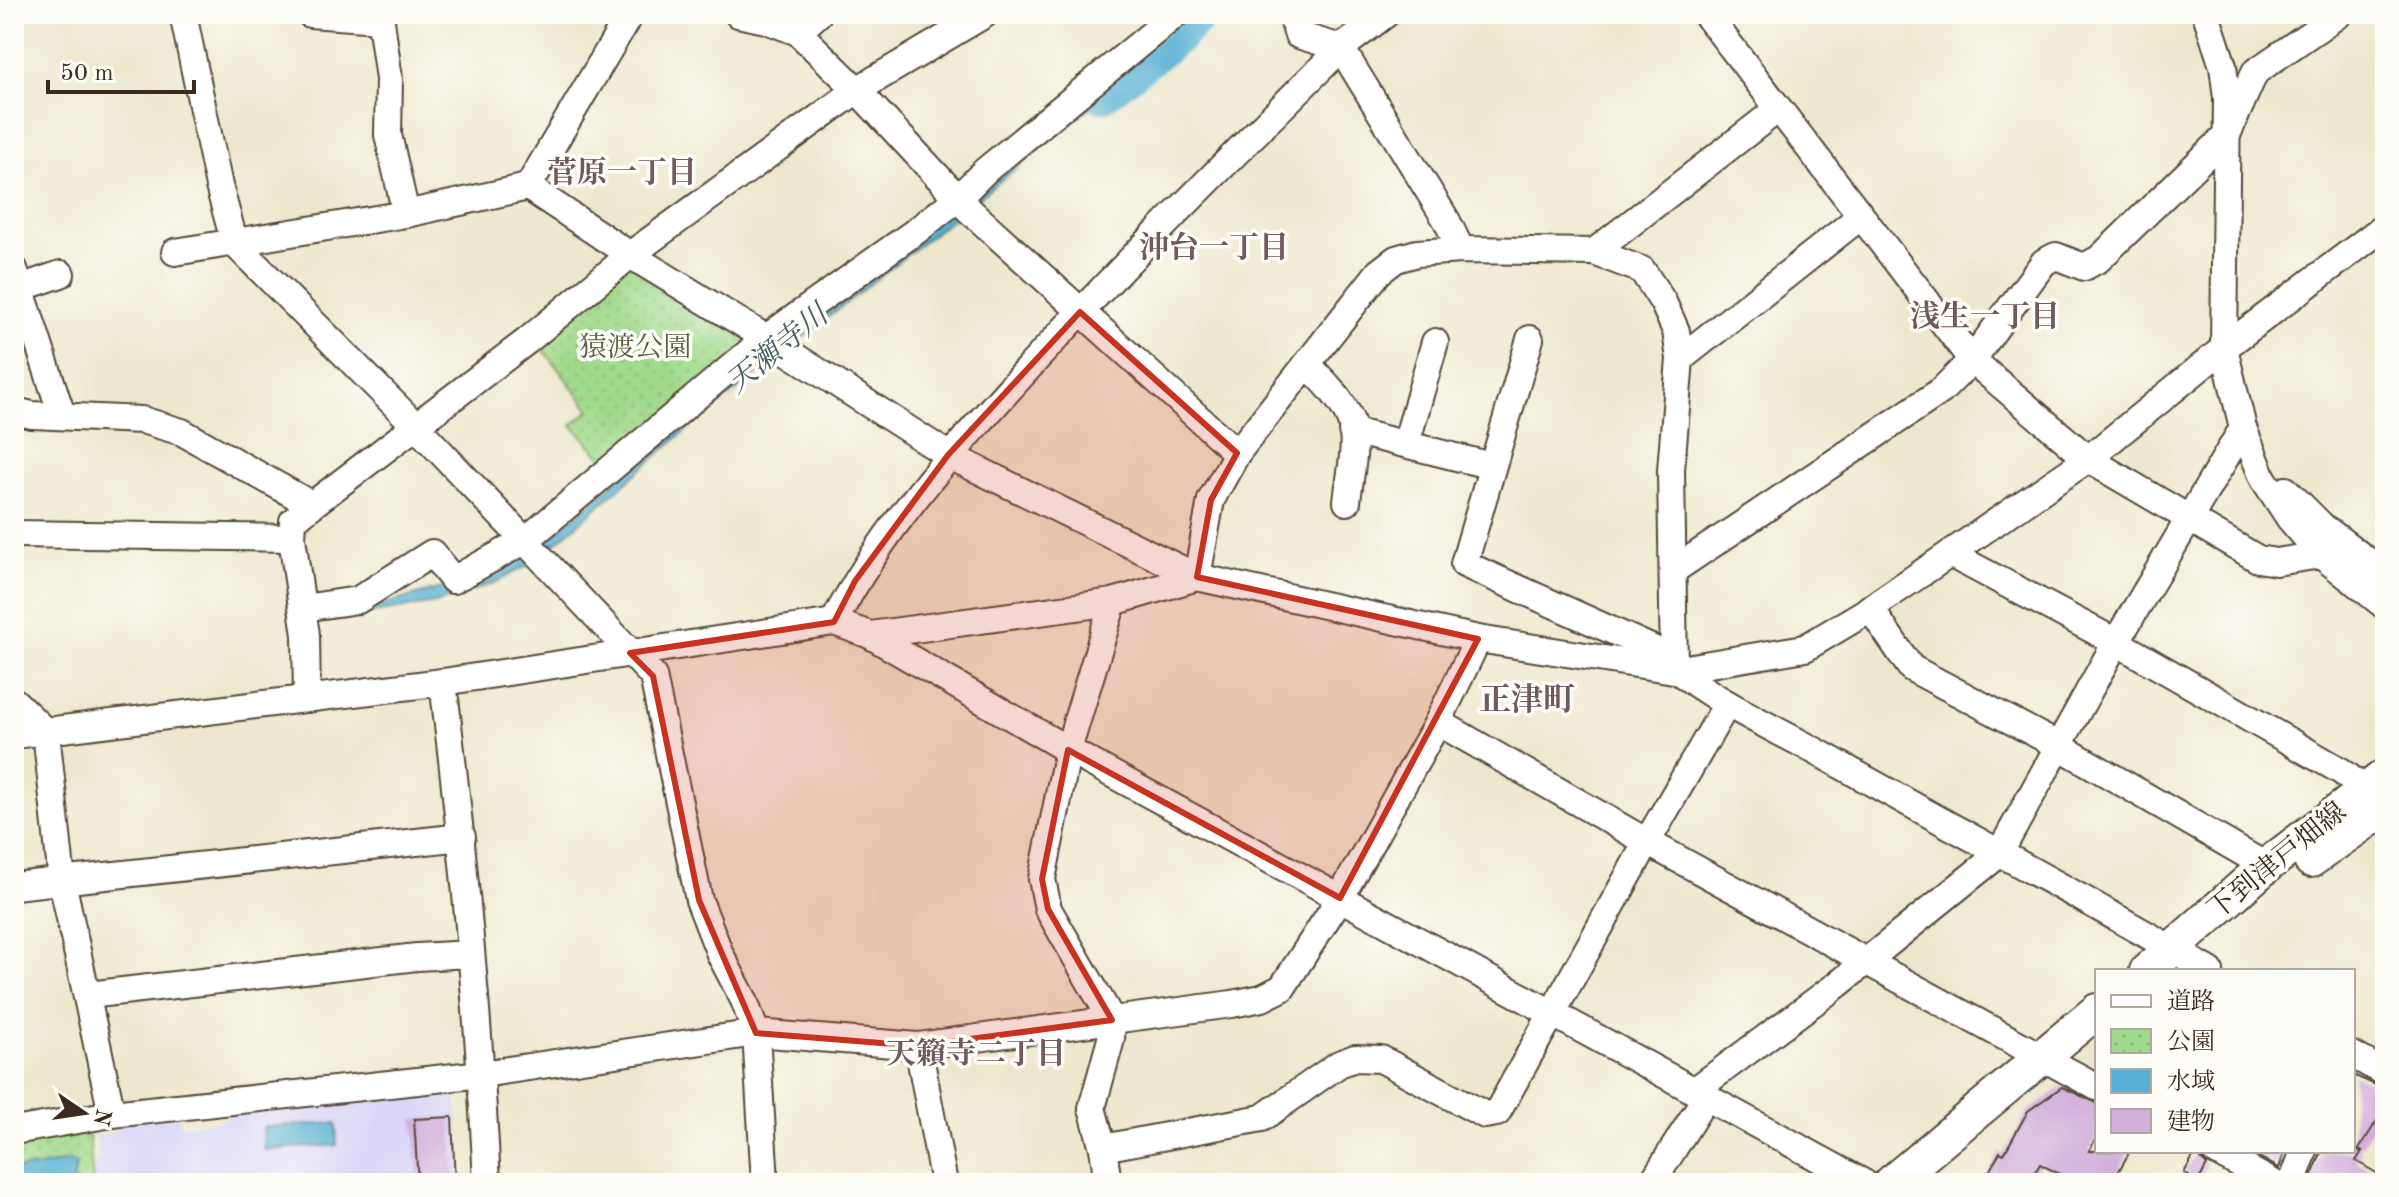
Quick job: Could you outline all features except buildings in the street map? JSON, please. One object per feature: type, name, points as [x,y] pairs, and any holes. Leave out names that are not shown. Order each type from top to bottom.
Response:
[{"type":"main road","name":"下到津戸畑線","points":[[2149,969],[2266,866],[2379,791]]},
{"type":"main road","name":"下到津戸畑線","points":[[2173,950],[2285,878],[2379,791]]},
{"type":"main road","points":[[1891,1183],[2095,1013]]},
{"type":"street","points":[[183,14],[219,186],[235,244],[416,426],[653,676],[699,900],[756,1033],[765,1183]]},
{"type":"street","points":[[310,14],[379,19],[379,14]]},
{"type":"street","points":[[379,14],[389,79],[388,135],[406,214]]},
{"type":"street","points":[[528,187],[630,14]]},
{"type":"street","points":[[738,14],[798,32],[857,90],[962,203],[1237,453]]},
{"type":"street","points":[[798,32],[818,14]]},
{"type":"street","points":[[307,699],[306,635],[292,538],[293,521],[527,341],[630,255],[857,90],[985,14]]},
{"type":"street","points":[[303,608],[358,600],[432,553],[453,580],[533,548],[775,344],[916,231],[962,203],[986,170],[1176,14]]},
{"type":"street","points":[[1291,14],[1298,35],[1341,48],[1447,221],[1461,250]]},
{"type":"street","points":[[834,622],[855,581],[948,455],[1080,312],[1341,48],[1386,14]]},
{"type":"street","points":[[1706,14],[1972,360],[2088,459],[2258,559],[2276,562],[2321,555]]},
{"type":"street","points":[[2206,14],[2223,66],[2227,135],[2224,348],[2243,428],[2263,478],[2290,519],[2321,555],[2385,606]]},
{"type":"street","points":[[1674,570],[1941,391],[1972,360],[2044,262],[2056,256],[2084,267],[2099,259],[2227,135],[2255,72],[2339,14]]},
{"type":"street","points":[[1594,252],[1778,109]]},
{"type":"street","points":[[175,252],[406,214],[528,187],[630,255],[948,455],[1197,577],[1478,639],[1674,670],[1805,648],[1870,608],[2088,459],[2224,348],[2385,226]]},
{"type":"street","points":[[1680,359],[1861,216]]},
{"type":"street","points":[[1197,577],[1211,500],[1237,453],[1379,272],[1396,259],[1417,253],[1461,250],[1594,252],[1642,270],[1663,302],[1676,331],[1680,359],[1671,470],[1674,670]]},
{"type":"street","points":[[61,274],[16,283],[62,415]]},
{"type":"street","points":[[1530,339],[1464,564],[1653,649],[1674,670],[1727,704],[2206,969]]},
{"type":"street","points":[[1406,444],[1435,342]]},
{"type":"street","points":[[1307,364],[1329,386],[1351,421],[1347,502]]},
{"type":"street","points":[[14,411],[32,415],[142,420],[182,432],[312,505]]},
{"type":"street","points":[[1652,1183],[1700,1094],[1999,854],[2116,642],[2243,428]]},
{"type":"street","points":[[2243,428],[2269,470],[2293,497],[2322,526],[2385,574]]},
{"type":"street","points":[[1352,431],[1492,466]]},
{"type":"street","points":[[14,534],[292,538]]},
{"type":"street","points":[[1950,554],[2116,642],[2379,791]]},
{"type":"street","points":[[870,635],[1113,602],[1197,577]]},
{"type":"street","points":[[1108,1183],[1103,1148],[1092,1108],[1111,1039],[1112,1020],[1048,909],[1042,879],[1068,750],[1113,602]]},
{"type":"street","points":[[1870,608],[1911,668],[2059,746],[2266,866]]},
{"type":"street","points":[[14,735],[443,682],[834,622],[870,635],[1068,750],[1864,1183]]},
{"type":"street","points":[[14,1131],[112,1114],[482,1074],[756,1033],[918,1046],[1262,998],[1282,988],[1340,898],[1438,722],[1478,639]]},
{"type":"street","points":[[443,682],[462,837],[482,1074],[487,1183]]},
{"type":"street","points":[[14,701],[46,732],[62,881],[112,1114]]},
{"type":"street","points":[[1103,1148],[1262,1118],[1339,1064],[1355,1058],[1381,1059],[1485,1115],[1497,1113],[1727,704]]},
{"type":"street","points":[[1438,722],[1647,842],[2095,1086]]},
{"type":"street","points":[[14,886],[462,837]]},
{"type":"street","points":[[88,995],[417,957],[471,954]]},
{"type":"street","points":[[918,1046],[944,1183]]},
{"type":"street","points":[[2355,1056],[2385,1073]]},
{"type":"street","points":[[2219,1153],[2273,1183]]},
{"type":"street","points":[[2292,1183],[2303,1153]]},
{"type":"highlighted area","points":[[1080,312],[1237,453],[1211,500],[1197,577],[1478,639],[1340,898],[1068,750],[1042,879],[1048,909],[1112,1020],[918,1046],[756,1033],[699,900],[653,676],[630,653],[834,622],[855,581],[948,455]]},
{"type":"shaded area","points":[[456,1097],[463,1183],[93,1183],[92,1174],[99,1155],[95,1136],[111,1134],[123,1122],[179,1115],[180,1126],[228,1120],[227,1109]]},
{"type":"green space","name":"猿渡公園","points":[[630,261],[758,338],[611,467],[572,425],[590,410],[535,339]]},
{"type":"green space","points":[[81,1130],[89,1137],[93,1183],[14,1183],[14,1138]]},
{"type":"water","points":[[1183,14],[1203,14],[1025,161],[685,431],[533,563],[494,583],[436,603],[324,621],[463,582],[515,560],[553,535],[787,335]]},
{"type":"water","points":[[336,1123],[337,1145],[264,1150],[263,1127]]},
{"type":"water","points":[[67,1161],[76,1164],[73,1183],[14,1183],[14,1169]]},
{"type":"waterway","name":"天瀬寺川","points":[[1102,95],[1177,37],[1201,14]]},
{"type":"district","name":"菅原一丁目","points":[[622,174]]},
{"type":"district","name":"沖台一丁目","points":[[1214,249]]},
{"type":"district","name":"浅生一丁目","points":[[1985,318]]},
{"type":"district","name":"正津町","points":[[1527,702]]},
{"type":"district","name":"天籟寺二丁目","points":[[976,1055]]}]
